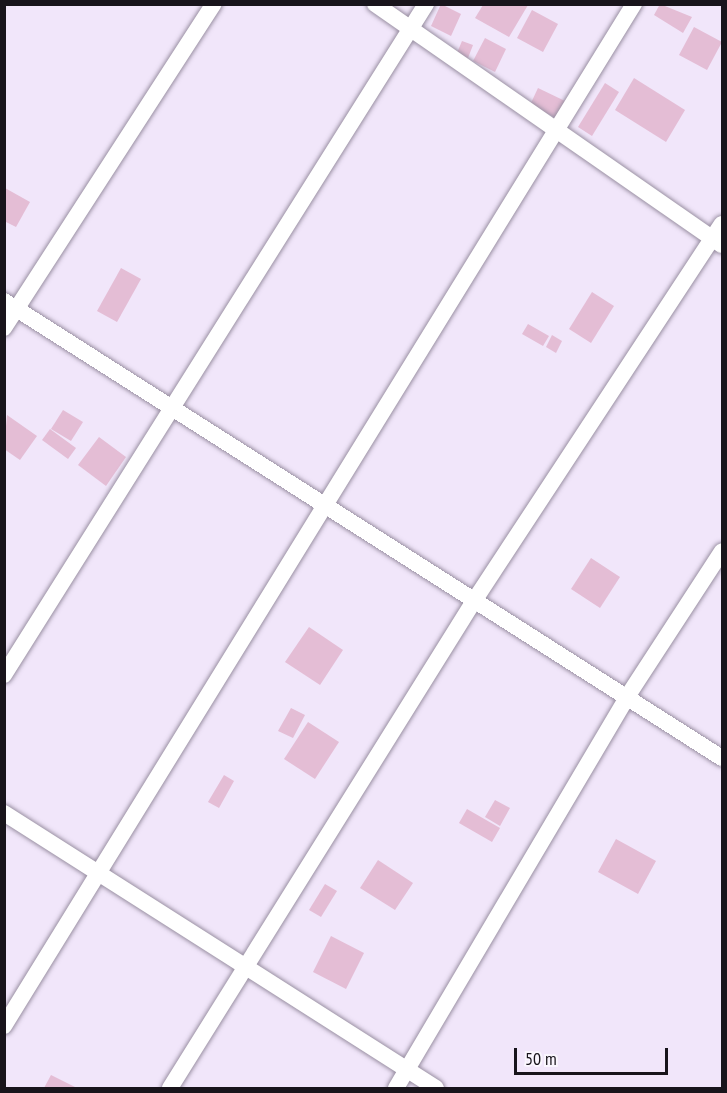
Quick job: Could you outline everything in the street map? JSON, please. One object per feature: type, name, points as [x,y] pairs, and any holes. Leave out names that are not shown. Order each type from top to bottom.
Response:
[{"type":"street","points":[[4,328],[11,304],[214,4]]},
{"type":"street","points":[[375,4],[718,242]]},
{"type":"street","points":[[4,675],[426,4]]},
{"type":"street","points":[[4,1026],[100,875],[323,506],[634,4]]},
{"type":"street","points":[[170,1089],[474,601],[718,242],[723,224]]},
{"type":"street","points":[[11,304],[170,409],[723,758]]},
{"type":"street","points":[[396,1089],[627,697],[723,551]]},
{"type":"street","points":[[4,813],[244,969],[436,1089]]},
{"type":"building","points":[[441,4],[461,14],[451,36],[431,26]]},
{"type":"building","points":[[660,4],[692,17],[683,33],[654,15]]},
{"type":"building","points":[[483,5],[528,5],[509,37],[475,18]]},
{"type":"building","points":[[532,10],[558,24],[543,52],[517,38]]},
{"type":"building","points":[[694,27],[722,42],[707,70],[679,55]]},
{"type":"building","points":[[485,38],[506,49],[495,72],[473,61]]},
{"type":"building","points":[[462,41],[473,45],[468,58],[457,53]]},
{"type":"building","points":[[634,78],[685,110],[666,142],[615,110]]},
{"type":"building","points":[[605,83],[619,92],[592,136],[578,127]]},
{"type":"building","points":[[538,88],[565,101],[556,118],[530,105]]},
{"type":"building","points":[[5,188],[30,202],[16,227],[4,221]]},
{"type":"building","points":[[121,268],[141,279],[117,322],[97,311]]},
{"type":"building","points":[[592,292],[614,306],[591,343],[569,329]]},
{"type":"building","points":[[528,324],[549,336],[543,346],[522,334]]},
{"type":"building","points":[[552,335],[562,341],[556,353],[546,347]]},
{"type":"building","points":[[63,410],[83,422],[71,441],[51,429]]},
{"type":"building","points":[[7,415],[37,436],[20,460],[4,449]]},
{"type":"building","points":[[50,429],[76,448],[68,459],[42,440]]},
{"type":"building","points":[[99,437],[126,457],[106,486],[78,465]]},
{"type":"building","points":[[591,558],[620,577],[600,608],[571,589]]},
{"type":"building","points":[[309,627],[343,650],[320,685],[285,662]]},
{"type":"building","points":[[291,708],[305,715],[293,738],[278,731]]},
{"type":"building","points":[[308,722],[339,742],[315,779],[284,759]]},
{"type":"building","points":[[224,775],[234,781],[219,808],[208,802]]},
{"type":"building","points":[[495,800],[510,808],[500,826],[485,817]]},
{"type":"building","points":[[467,809],[500,828],[492,842],[459,823]]},
{"type":"building","points":[[616,839],[656,861],[638,894],[598,872]]},
{"type":"building","points":[[378,860],[413,883],[395,910],[360,888]]},
{"type":"building","points":[[325,884],[337,891],[321,917],[309,910]]},
{"type":"building","points":[[331,936],[364,953],[346,989],[313,972]]},
{"type":"building","points":[[51,1075],[77,1088],[44,1088]]}]
